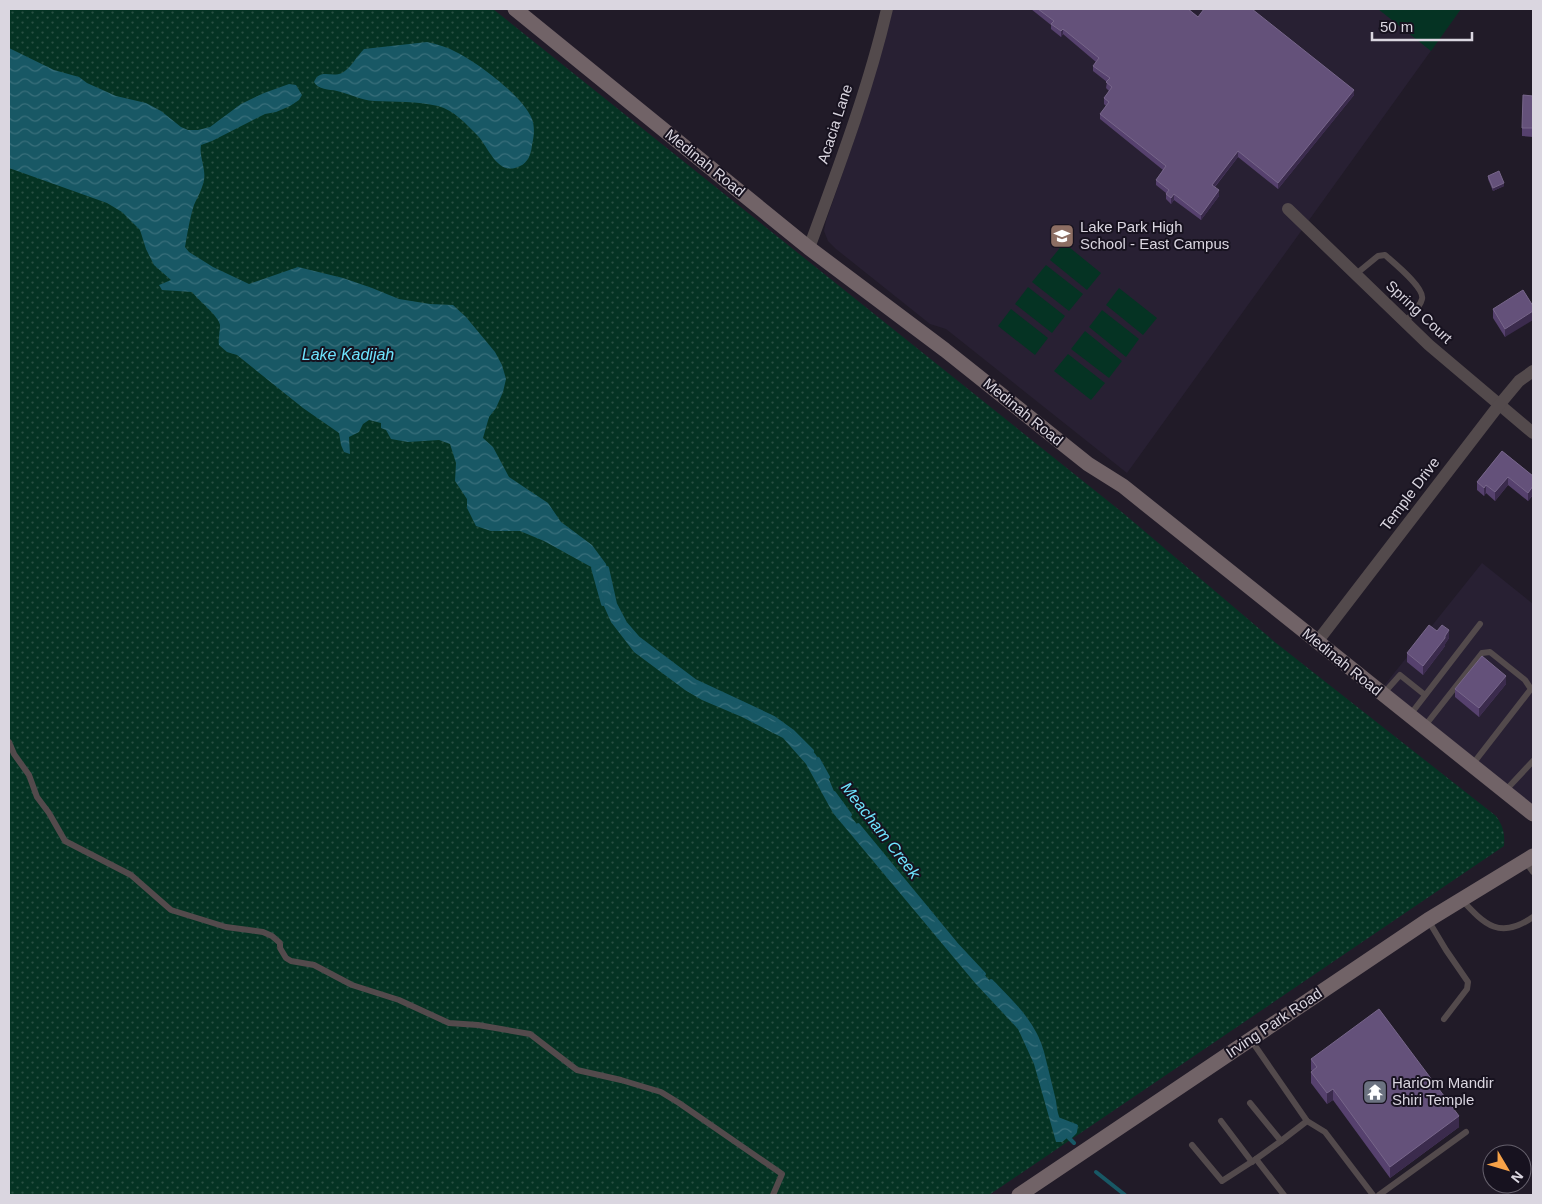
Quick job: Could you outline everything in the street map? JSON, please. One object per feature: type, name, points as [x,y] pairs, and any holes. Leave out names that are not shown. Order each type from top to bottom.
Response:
[{"type":"main road","name":"Medinah Road","points":[[515,9],[809,248],[945,350],[1088,464],[1123,486],[1533,814]]},
{"type":"main road","name":"Irving Park Road","points":[[1019,1195],[1428,920],[1531,863]]},
{"type":"street","name":"Acacia Lane","points":[[809,248],[859,107],[887,9]]},
{"type":"street","name":"Spring Court","points":[[1288,209],[1430,345],[1533,433]]},
{"type":"street","name":"Temple Drive","points":[[1318,642],[1499,405],[1519,381],[1533,371]]},
{"type":"lane","points":[[1356,274],[1378,256],[1385,255],[1415,284],[1421,290],[1422,299],[1417,309],[1405,322]]},
{"type":"lane","points":[[1410,715],[1480,624]]},
{"type":"lane","points":[[1424,726],[1482,653],[1490,652],[1525,680],[1531,689],[1472,765]]},
{"type":"lane","points":[[1383,694],[1400,675],[1425,695]]},
{"type":"lane","points":[[9,742],[14,754],[29,775],[37,797],[65,841],[131,875],[171,910],[226,927],[263,932],[272,936],[280,943],[280,948],[286,958],[298,963],[314,965],[352,985],[399,1000],[449,1024],[486,1026],[530,1034],[577,1070],[661,1092],[679,1102],[782,1174],[773,1195]]},
{"type":"lane","points":[[1505,791],[1533,761]]},
{"type":"lane","points":[[1462,900],[1481,920],[1500,929],[1516,927],[1533,917]]},
{"type":"lane","points":[[1428,920],[1468,982],[1467,989],[1444,1019]]},
{"type":"lane","points":[[1250,1039],[1307,1121],[1325,1132],[1374,1195]]},
{"type":"lane","points":[[1250,1103],[1281,1141]]},
{"type":"lane","points":[[1221,1121],[1284,1195]]},
{"type":"lane","points":[[1192,1145],[1222,1181],[1307,1121]]},
{"type":"lane","points":[[1379,1195],[1466,1132]]},
{"type":"shaded area","name":"Lake Park High School - East Campus","points":[[893,9],[1461,9],[1127,473],[946,329],[930,324],[828,241],[824,231],[826,221],[858,129]]},
{"type":"shaded area","points":[[1482,563],[1533,604],[1533,805],[1383,687]]},
{"type":"green space","points":[[9,9],[493,9],[1123,513],[1276,643],[1496,816],[1503,830],[1504,846],[989,1195],[9,1195]]},
{"type":"green space","points":[[1378,9],[1461,9],[1431,51]]},
{"type":"green space","points":[[1064,243],[1101,273],[1087,290],[1050,260]]},
{"type":"green space","points":[[1046,265],[1083,294],[1069,311],[1032,282]]},
{"type":"green space","points":[[1028,287],[1065,316],[1052,333],[1015,304]]},
{"type":"green space","points":[[1119,288],[1157,318],[1143,335],[1106,305]]},
{"type":"green space","points":[[1011,309],[1048,338],[1035,355],[998,326]]},
{"type":"green space","points":[[1102,310],[1139,339],[1126,357],[1089,327]]},
{"type":"green space","points":[[1085,331],[1122,361],[1109,378],[1071,349]]},
{"type":"green space","points":[[1068,354],[1105,383],[1091,400],[1054,371]]},
{"type":"water","points":[[427,42],[449,49],[465,57],[499,81],[520,101],[532,119],[534,129],[529,156],[523,165],[515,168],[503,167],[493,158],[469,126],[444,108],[422,103],[369,100],[321,88],[314,82],[319,75],[342,73],[364,49]]},
{"type":"water","name":"Lake Kadijah","points":[[9,48],[54,70],[79,77],[87,83],[116,96],[146,103],[188,130],[210,127],[241,104],[289,84],[296,85],[302,95],[299,100],[290,106],[265,114],[201,145],[204,180],[194,205],[185,247],[189,252],[213,267],[249,284],[298,267],[343,278],[399,299],[430,304],[453,305],[466,317],[495,352],[502,365],[506,379],[496,408],[489,417],[483,438],[493,447],[509,477],[548,503],[561,522],[592,545],[606,564],[615,604],[625,623],[638,638],[695,681],[774,718],[804,741],[816,755],[836,796],[852,818],[956,944],[1028,1022],[1043,1058],[1058,1119],[1076,1126],[1075,1132],[1062,1142],[1056,1142],[1034,1064],[1018,1029],[975,983],[833,813],[806,764],[783,738],[742,717],[702,700],[685,690],[634,652],[611,622],[603,604],[593,568],[544,541],[520,531],[491,531],[476,526],[467,508],[467,499],[455,481],[456,463],[450,444],[439,440],[408,442],[391,439],[386,430],[381,428],[381,423],[369,420],[363,424],[359,432],[349,437],[350,454],[344,452],[339,433],[303,408],[237,355],[227,352],[219,345],[219,321],[192,292],[162,290],[159,285],[171,280],[154,265],[140,230],[122,212],[107,203],[9,168]]},
{"type":"building","points":[[1038,9],[1188,9],[1198,17],[1204,9],[1252,9],[1354,90],[1278,183],[1238,151],[1212,185],[1219,190],[1201,215],[1174,194],[1171,198],[1166,194],[1169,190],[1156,180],[1166,166],[1100,114],[1109,102],[1104,98],[1112,87],[1106,82],[1110,78],[1093,66],[1099,58],[1063,29],[1061,31],[1051,24],[1054,21]]},
{"type":"building","points":[[1523,95],[1533,96],[1533,128],[1522,128]]},
{"type":"building","points":[[1499,171],[1504,183],[1493,188],[1488,176]]},
{"type":"building","points":[[1523,290],[1533,306],[1533,311],[1505,329],[1493,309]]},
{"type":"building","points":[[1502,451],[1533,476],[1533,486],[1528,493],[1508,477],[1495,492],[1486,485],[1484,488],[1477,482]]},
{"type":"building","points":[[1429,625],[1437,631],[1442,625],[1449,630],[1423,666],[1407,653]]},
{"type":"building","points":[[1482,656],[1506,676],[1479,708],[1455,689]]},
{"type":"building","name":"HariOm Mandir Shiri Temple","points":[[1379,1009],[1459,1116],[1390,1167],[1333,1089],[1327,1093],[1311,1072],[1317,1067],[1311,1059]]},
{"type":"waterway","name":"Meacham Creek","points":[[598,566],[593,568],[603,604]]},
{"type":"waterway","name":"Meacham Creek","points":[[607,568],[615,604],[625,623],[638,638],[695,681],[774,718],[792,731],[812,751]]},
{"type":"waterway","name":"Meacham Creek","points":[[818,759],[828,777]]},
{"type":"waterway","name":"Meacham Creek","points":[[834,793],[850,815]]},
{"type":"waterway","name":"Meacham Creek","points":[[858,825],[956,944],[984,974]]},
{"type":"waterway","name":"Meacham Creek","points":[[991,981],[1021,1013],[1033,1031],[1042,1052],[1058,1119],[1076,1126],[1075,1132],[1069,1138],[1074,1143]]},
{"type":"waterway","name":"Meacham Creek","points":[[1096,1172],[1125,1195]]},
{"type":"place","name":"Lake Park High School - East Campus","points":[[1062,236]]},
{"type":"place","name":"HariOm Mandir Shiri Temple","points":[[1375,1092]]}]
